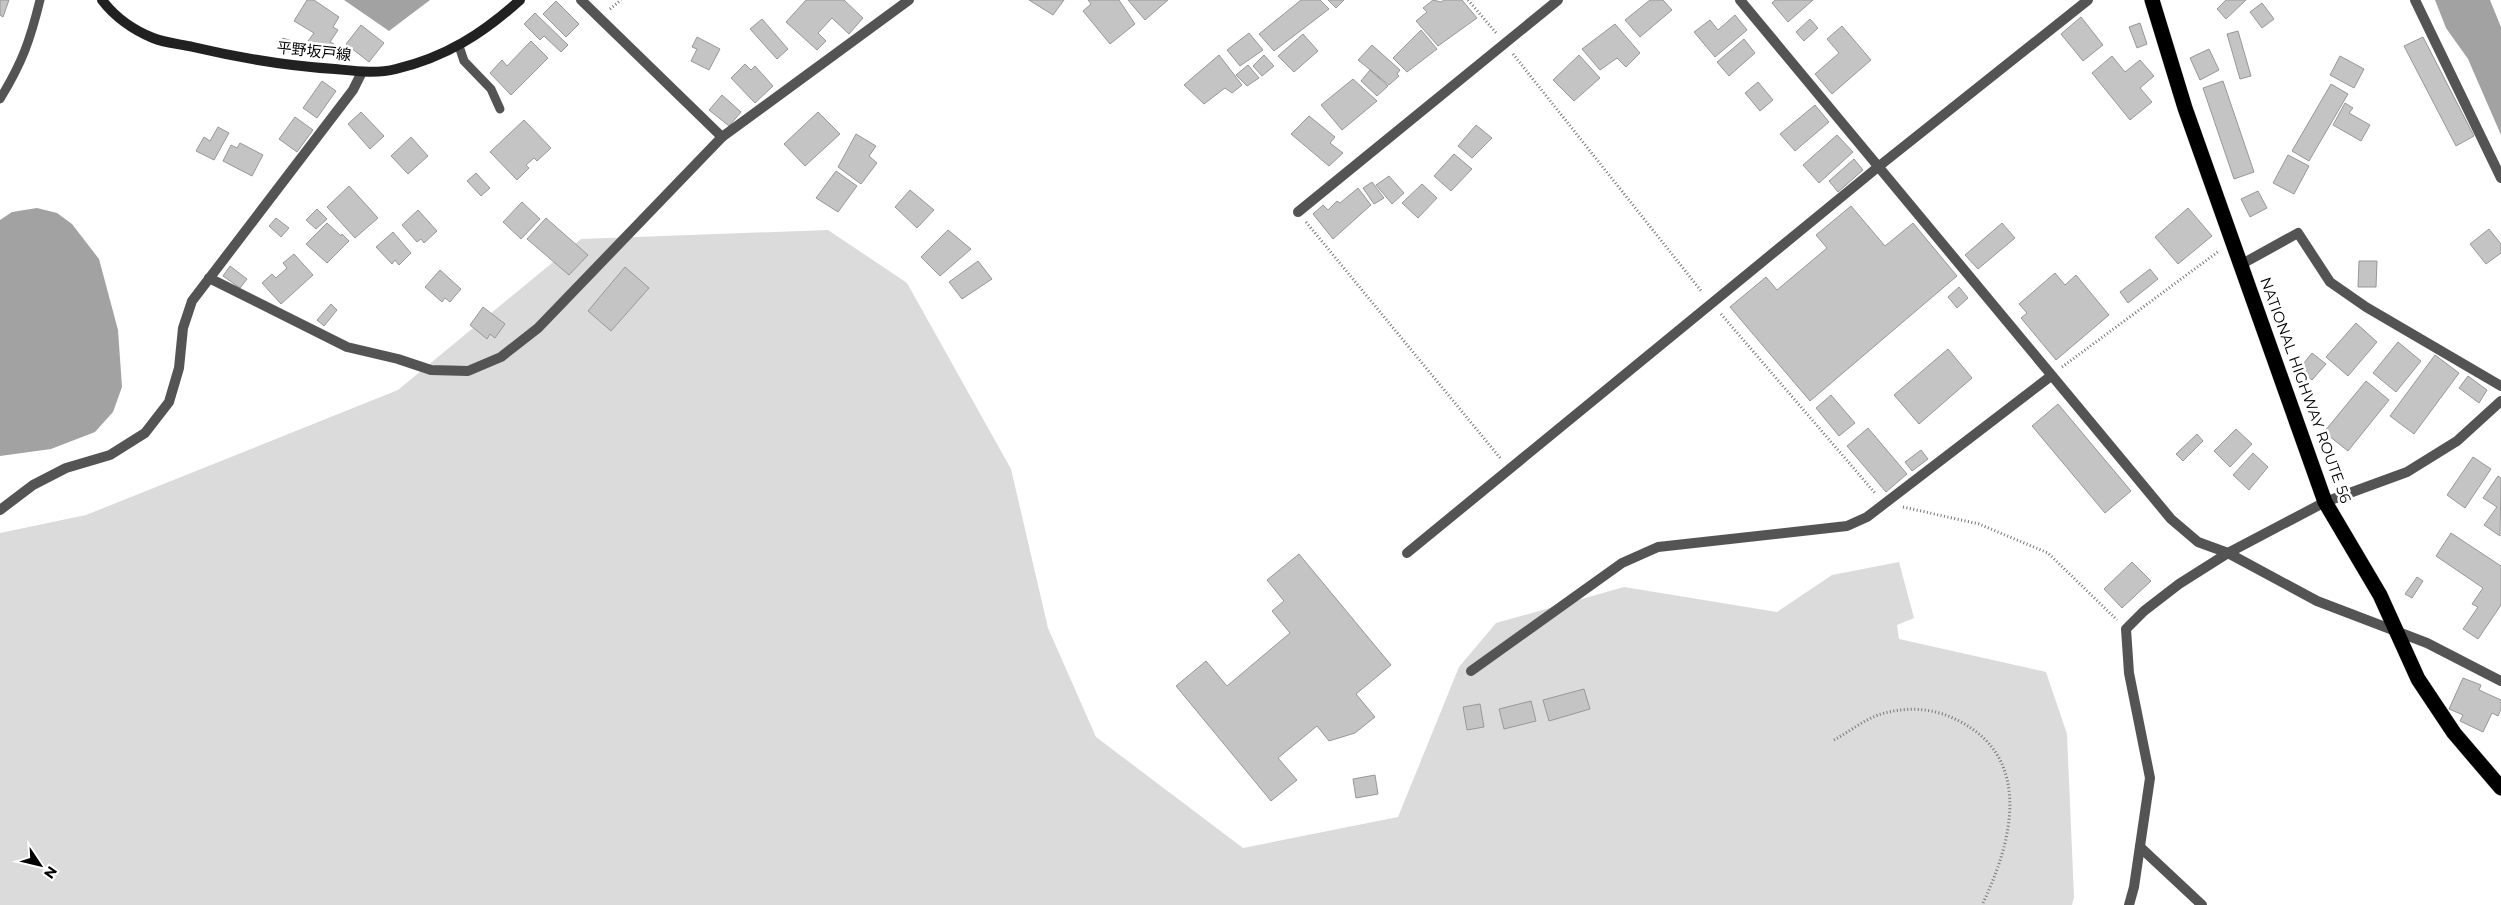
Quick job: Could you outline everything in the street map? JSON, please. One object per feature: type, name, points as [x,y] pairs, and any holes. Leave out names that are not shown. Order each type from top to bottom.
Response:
[{"type":"highway","name":"NATIONAL HIGHWAY ROUTE 56","points":[[2152,0],[2185,108],[2325,502],[2380,596],[2418,679],[2454,733],[2501,788]]},
{"type":"main road","name":"平野坂戸線","points":[[102,0],[113,14],[152,38],[236,57],[302,67],[362,72],[394,70],[426,60],[459,46],[491,24],[520,0]]},
{"type":"street","points":[[581,0],[722,137]]},
{"type":"street","points":[[210,278],[347,347],[398,359],[431,370],[468,371],[501,357],[538,328],[722,137],[909,0]]},
{"type":"street","points":[[1298,212],[1558,0]]},
{"type":"street","points":[[1740,0],[2050,376],[2171,519],[2198,542],[2228,553],[2317,600],[2427,643],[2501,681]]},
{"type":"street","points":[[1407,553],[1878,167],[2088,0]]},
{"type":"street","points":[[2415,0],[2501,178]]},
{"type":"street","points":[[0,510],[33,485],[66,468],[110,455],[145,433],[169,402],[179,368],[183,328],[192,302],[353,90],[362,72]]},
{"type":"street","points":[[2242,264],[2298,233],[2330,282],[2366,307],[2501,386]]},
{"type":"street","points":[[1471,671],[1622,563],[1658,547],[1847,526],[1867,517],[2050,376]]},
{"type":"street","points":[[2129,905],[2150,778],[2129,673],[2126,628],[2144,611],[2179,584],[2228,553],[2325,502],[2407,472],[2457,441],[2501,401]]},
{"type":"street","points":[[2140,847],[2202,905]]},
{"type":"lane","points":[[0,99],[17,72],[29,45],[40,0]]},
{"type":"lane","points":[[459,46],[464,60],[492,89],[500,110]]},
{"type":"path","points":[[1468,0],[1505,43],[1712,304],[1799,403],[1855,473],[1886,504],[1941,514],[1978,524],[2048,553],[2126,628]]},
{"type":"path","points":[[1298,212],[1509,469]]},
{"type":"path","points":[[2050,376],[2232,241]]},
{"type":"path","points":[[1834,740],[1881,714],[1920,709],[1942,712],[1974,728],[1989,741],[1999,755],[2009,782],[2011,814],[1996,874],[1982,905]]},
{"type":"shaded area","points":[[344,0],[430,0],[389,31]]},
{"type":"shaded area","points":[[2435,0],[2490,0],[2501,27],[2501,135],[2468,59],[2446,28]]},
{"type":"shaded area","points":[[37,208],[57,213],[72,224],[99,259],[118,330],[122,387],[113,412],[95,432],[51,449],[0,456],[0,220],[12,212]]},
{"type":"shaded area","points":[[828,230],[907,283],[1011,469],[1048,628],[1096,737],[1243,848],[1398,817],[1459,667],[1496,623],[1624,587],[1777,612],[1832,575],[1899,562],[1914,618],[1897,625],[1899,639],[2046,672],[2067,734],[2074,897],[2072,905],[0,905],[0,533],[86,515],[398,390],[581,239]]},
{"type":"building","points":[[0,0],[9,0],[3,17],[0,15]]},
{"type":"building","points":[[307,0],[314,0],[339,17],[333,27],[338,30],[330,42],[334,44],[328,54],[308,41],[314,33],[294,21]]},
{"type":"building","points":[[806,0],[844,0],[863,18],[849,34],[832,18],[818,33],[826,41],[817,50],[786,22]]},
{"type":"building","points":[[1029,0],[1064,0],[1053,15]]},
{"type":"building","points":[[1088,0],[1119,0],[1135,24],[1110,44],[1083,11],[1091,4]]},
{"type":"building","points":[[1128,0],[1168,0],[1145,20]]},
{"type":"building","points":[[1301,0],[1320,0],[1329,9],[1274,51],[1259,34]]},
{"type":"building","points":[[1328,0],[1344,0],[1336,8]]},
{"type":"building","points":[[1433,0],[1441,2],[1444,0],[1462,0],[1477,18],[1438,46],[1416,21],[1427,12],[1423,8]]},
{"type":"building","points":[[1650,0],[1663,0],[1672,10],[1640,37],[1625,20]]},
{"type":"building","points":[[1775,0],[1813,0],[1788,22],[1772,3]]},
{"type":"building","points":[[2226,0],[2246,0],[2226,19],[2217,9]]},
{"type":"building","points":[[556,1],[579,24],[566,37],[543,14]]},
{"type":"building","points":[[2262,3],[2274,19],[2262,28],[2250,12]]},
{"type":"building","points":[[535,13],[568,45],[561,52],[544,36],[540,40],[524,24]]},
{"type":"building","points":[[1735,15],[1747,30],[1715,57],[1694,32],[1710,20],[1718,30]]},
{"type":"building","points":[[2081,17],[2103,45],[2083,61],[2061,34]]},
{"type":"building","points":[[762,19],[788,49],[777,59],[750,29]]},
{"type":"building","points":[[1810,19],[1818,28],[1804,41],[1796,32]]},
{"type":"building","points":[[2140,23],[2147,44],[2137,48],[2129,27]]},
{"type":"building","points":[[1615,24],[1640,53],[1626,67],[1617,58],[1600,70],[1582,49]]},
{"type":"building","points":[[361,25],[384,43],[369,62],[346,44]]},
{"type":"building","points":[[1842,26],[1871,60],[1832,94],[1815,74],[1839,53],[1827,39]]},
{"type":"building","points":[[1421,30],[1437,49],[1407,72],[1393,58]]},
{"type":"building","points":[[2238,31],[2251,76],[2240,79],[2227,34]]},
{"type":"building","points":[[1249,33],[1263,50],[1240,66],[1227,50]]},
{"type":"building","points":[[1303,34],[1318,51],[1294,72],[1278,56]]},
{"type":"building","points":[[697,37],[720,49],[709,70],[691,61],[697,49],[692,47]]},
{"type":"building","points":[[2423,37],[2474,136],[2456,146],[2404,46]]},
{"type":"building","points":[[283,38],[295,42],[291,53],[279,49]]},
{"type":"building","points":[[1744,39],[1755,53],[1729,76],[1717,62]]},
{"type":"building","points":[[531,41],[548,58],[511,95],[490,73],[502,60],[507,66]]},
{"type":"building","points":[[1372,45],[1400,70],[1397,74],[1399,76],[1389,85],[1358,60]]},
{"type":"building","points":[[2209,49],[2219,70],[2200,80],[2190,58]]},
{"type":"building","points":[[1219,55],[1242,85],[1232,93],[1225,88],[1204,104],[1184,85]]},
{"type":"building","points":[[1264,55],[1274,66],[1262,76],[1253,66]]},
{"type":"building","points":[[1579,55],[1600,78],[1574,101],[1553,80]]},
{"type":"building","points":[[2112,56],[2125,72],[2140,60],[2154,76],[2140,88],[2152,102],[2130,120],[2092,73]]},
{"type":"building","points":[[2340,56],[2364,69],[2354,88],[2330,75]]},
{"type":"building","points":[[745,64],[751,70],[755,66],[773,86],[755,103],[731,78]]},
{"type":"building","points":[[1248,65],[1259,78],[1247,86],[1236,75]]},
{"type":"building","points":[[1370,70],[1388,86],[1377,96],[1361,81]]},
{"type":"building","points":[[1353,79],[1377,101],[1342,130],[1321,105]]},
{"type":"building","points":[[322,81],[336,91],[317,118],[303,108]]},
{"type":"building","points":[[2223,81],[2254,172],[2234,179],[2203,88]]},
{"type":"building","points":[[1758,82],[1773,100],[1760,111],[1745,93]]},
{"type":"building","points":[[2331,84],[2348,94],[2309,161],[2292,151]]},
{"type":"building","points":[[722,95],[741,112],[729,126],[709,110]]},
{"type":"building","points":[[2345,103],[2353,108],[2349,113],[2370,125],[2361,141],[2333,125]]},
{"type":"building","points":[[1815,105],[1829,122],[1795,151],[1780,134]]},
{"type":"building","points":[[361,112],[384,136],[370,149],[348,124]]},
{"type":"building","points":[[818,112],[840,134],[805,166],[784,144]]},
{"type":"building","points":[[1309,116],[1335,137],[1330,143],[1343,153],[1329,166],[1291,134]]},
{"type":"building","points":[[295,117],[313,130],[297,152],[279,139]]},
{"type":"building","points":[[524,120],[551,148],[537,161],[534,158],[526,165],[529,168],[517,180],[490,152]]},
{"type":"building","points":[[1476,125],[1492,138],[1472,158],[1458,146]]},
{"type":"building","points":[[218,127],[229,133],[214,160],[196,151],[204,137],[210,141]]},
{"type":"building","points":[[856,134],[876,146],[869,156],[877,163],[861,184],[838,167]]},
{"type":"building","points":[[1837,135],[1853,152],[1819,183],[1803,165]]},
{"type":"building","points":[[411,137],[428,156],[408,174],[391,156]]},
{"type":"building","points":[[240,143],[263,155],[252,176],[223,161],[231,145],[237,148]]},
{"type":"building","points":[[1454,154],[1472,169],[1451,191],[1434,176]]},
{"type":"building","points":[[2288,155],[2309,166],[2294,194],[2273,183]]},
{"type":"building","points":[[1854,159],[1863,170],[1838,192],[1829,181]]},
{"type":"building","points":[[836,171],[857,186],[838,212],[816,198]]},
{"type":"building","points":[[476,173],[490,188],[481,196],[467,181]]},
{"type":"building","points":[[1389,176],[1404,193],[1392,204],[1376,185]]},
{"type":"building","points":[[1372,182],[1384,198],[1374,204],[1363,188]]},
{"type":"building","points":[[1422,184],[1437,198],[1418,218],[1402,203]]},
{"type":"building","points":[[349,186],[378,218],[355,238],[327,207]]},
{"type":"building","points":[[1358,188],[1371,205],[1333,239],[1313,214],[1323,205],[1328,210],[1337,201],[1340,203]]},
{"type":"building","points":[[910,190],[934,210],[917,228],[895,207]]},
{"type":"building","points":[[2258,191],[2267,208],[2250,217],[2241,199]]},
{"type":"building","points":[[522,202],[540,219],[521,239],[503,222]]},
{"type":"building","points":[[1851,206],[1885,246],[1913,223],[1957,276],[1810,401],[1730,307],[1766,277],[1777,290],[1827,248],[1816,235]]},
{"type":"building","points":[[2188,208],[2212,236],[2178,264],[2155,237]]},
{"type":"building","points":[[317,209],[327,219],[316,229],[306,220]]},
{"type":"building","points":[[418,210],[437,231],[424,243],[421,239],[417,242],[402,225]]},
{"type":"building","points":[[276,218],[289,228],[281,237],[269,226]]},
{"type":"building","points":[[546,218],[588,255],[569,275],[527,239]]},
{"type":"building","points":[[327,223],[349,241],[327,263],[306,244]]},
{"type":"building","points":[[2002,223],[2015,238],[1978,269],[1965,255]]},
{"type":"building","points":[[2489,229],[2501,244],[2501,253],[2486,264],[2470,244]]},
{"type":"building","points":[[948,230],[971,249],[940,276],[921,257]]},
{"type":"building","points":[[393,232],[411,253],[399,265],[395,260],[392,264],[376,247]]},
{"type":"building","points":[[294,254],[313,275],[281,304],[262,283],[272,274],[276,278],[287,268],[283,263]]},
{"type":"building","points":[[978,261],[992,279],[962,299],[949,282]]},
{"type":"building","points":[[2359,261],[2377,261],[2376,287],[2358,287]]},
{"type":"building","points":[[230,266],[247,279],[240,288],[223,276]]},
{"type":"building","points":[[625,267],[649,288],[611,331],[588,311]]},
{"type":"building","points":[[2150,269],[2158,279],[2128,303],[2120,292]]},
{"type":"building","points":[[440,270],[461,289],[450,302],[445,298],[442,302],[425,287]]},
{"type":"building","points":[[2055,273],[2065,285],[2076,275],[2109,315],[2056,360],[2021,318],[2027,313],[2019,304]]},
{"type":"building","points":[[1959,287],[1968,298],[1957,308],[1948,297]]},
{"type":"building","points":[[331,304],[337,310],[324,326],[317,320]]},
{"type":"building","points":[[483,307],[505,324],[495,338],[490,334],[487,339],[470,325]]},
{"type":"building","points":[[2356,323],[2377,342],[2348,376],[2326,357]]},
{"type":"building","points":[[2398,342],[2421,361],[2396,392],[2373,373]]},
{"type":"building","points":[[1948,349],[1972,378],[1919,424],[1894,395]]},
{"type":"building","points":[[2312,353],[2326,364],[2312,380],[2299,369]]},
{"type":"building","points":[[2435,355],[2459,373],[2414,434],[2390,416]]},
{"type":"building","points":[[2468,376],[2487,390],[2479,403],[2459,388]]},
{"type":"building","points":[[2366,381],[2389,400],[2348,451],[2324,432]]},
{"type":"building","points":[[1831,395],[1855,423],[1839,436],[1816,408]]},
{"type":"building","points":[[2058,404],[2131,491],[2105,513],[2032,426]]},
{"type":"building","points":[[1868,428],[1907,474],[1886,492],[1847,446]]},
{"type":"building","points":[[2236,429],[2252,444],[2230,467],[2214,451]]},
{"type":"building","points":[[2197,434],[2203,441],[2183,461],[2176,454]]},
{"type":"building","points":[[1921,450],[1928,459],[1912,471],[1905,462]]},
{"type":"building","points":[[2253,453],[2268,467],[2249,490],[2233,475]]},
{"type":"building","points":[[2473,457],[2491,469],[2465,508],[2447,495]]},
{"type":"building","points":[[2498,476],[2501,478],[2500,536],[2484,525],[2497,507],[2483,498]]},
{"type":"building","points":[[2451,533],[2501,566],[2501,605],[2478,639],[2463,629],[2478,607],[2472,604],[2483,588],[2436,556]]},
{"type":"building","points":[[1299,554],[1391,665],[1356,694],[1375,717],[1355,733],[1329,741],[1317,726],[1278,758],[1297,780],[1271,801],[1176,686],[1206,661],[1227,686],[1290,633],[1272,611],[1284,601],[1267,580]]},
{"type":"building","points":[[2132,562],[2151,581],[2122,608],[2104,589]]},
{"type":"building","points":[[2417,577],[2423,581],[2412,598],[2405,594]]},
{"type":"building","points":[[2463,678],[2481,685],[2479,690],[2501,700],[2501,709],[2498,716],[2492,713],[2483,732],[2460,721],[2463,715],[2449,709]]},
{"type":"building","points":[[1584,689],[1590,709],[1549,721],[1543,700]]},
{"type":"building","points":[[1531,701],[1536,721],[1504,729],[1499,709]]},
{"type":"building","points":[[1480,704],[1484,727],[1467,730],[1463,707]]},
{"type":"building","points":[[1375,775],[1378,794],[1356,798],[1353,779]]}]
